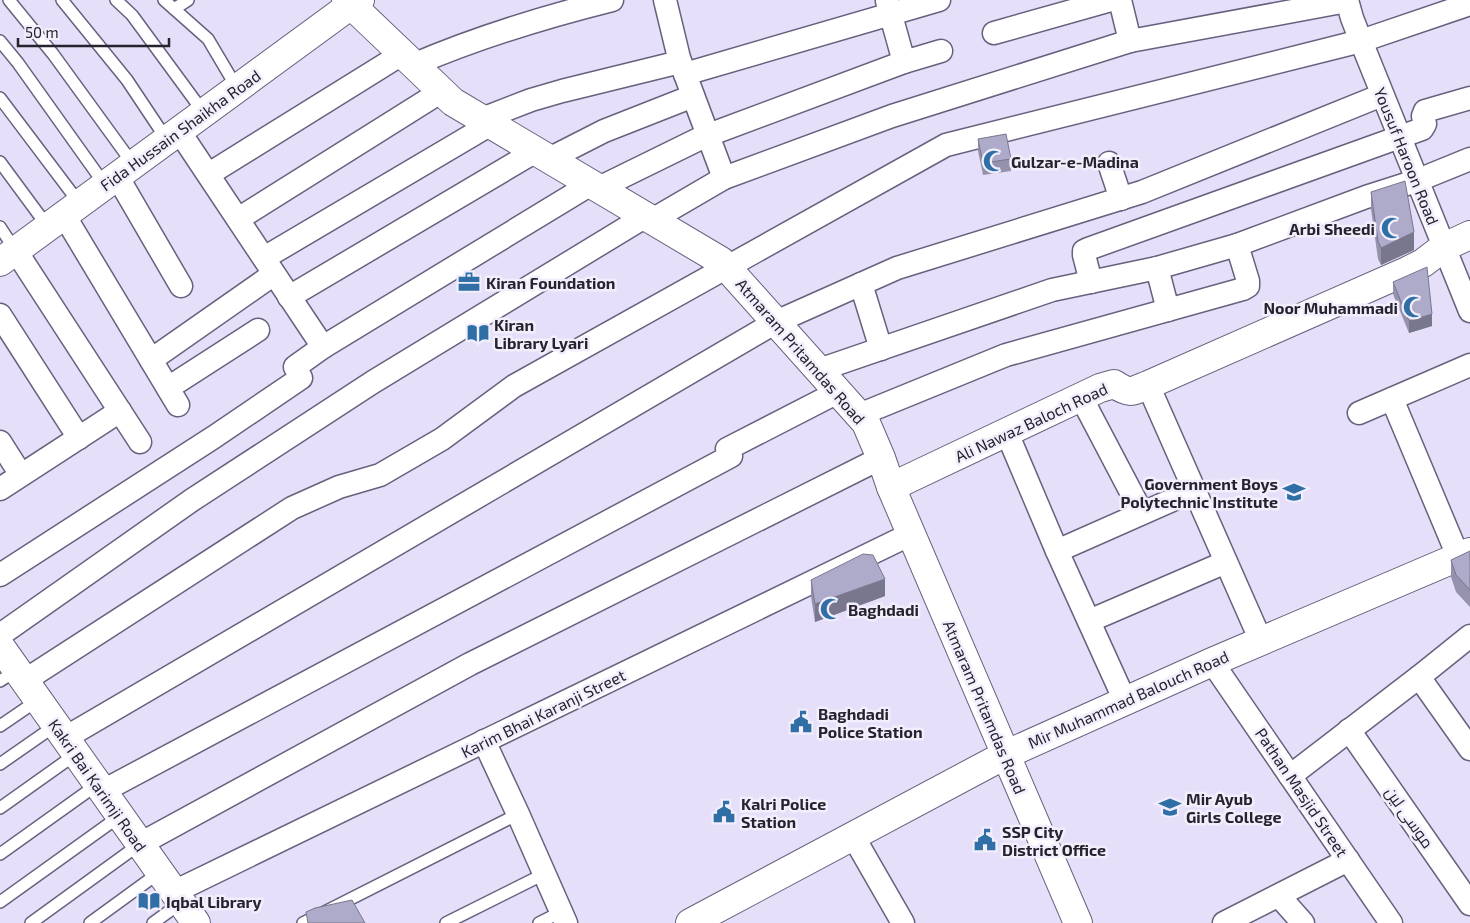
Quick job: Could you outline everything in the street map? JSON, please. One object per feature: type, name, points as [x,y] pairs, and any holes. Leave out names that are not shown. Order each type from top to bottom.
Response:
[{"type":"street","points":[[209,174],[408,59],[453,48],[546,17],[612,0]]},
{"type":"street","points":[[665,0],[682,68],[724,178]]},
{"type":"street","points":[[151,360],[269,266],[487,122],[531,100],[562,91],[682,68],[889,7],[938,0]]},
{"type":"street","points":[[994,33],[1111,0]]},
{"type":"street","points":[[1120,0],[1130,41]]},
{"type":"street","points":[[0,636],[192,500],[373,382],[649,218],[724,178],[892,116],[1130,41],[1301,5],[1347,0]]},
{"type":"street","name":"Yousuf Haroon Road","points":[[1347,0],[1360,41],[1470,312]]},
{"type":"street","name":"Fida Hussain Shaikha Road","points":[[8,256],[352,2]]},
{"type":"street","name":"Atmaram Pritamdas Road","points":[[352,2],[453,102],[721,261],[866,423],[891,487],[1078,923]]},
{"type":"street","points":[[20,683],[292,508],[339,487],[380,475],[442,439],[514,386],[726,266],[946,145],[1360,41],[1470,4]]},
{"type":"street","points":[[889,7],[904,62]]},
{"type":"street","points":[[0,575],[206,442],[301,378],[295,367],[323,347],[595,186],[707,136],[904,62],[942,51]]},
{"type":"street","points":[[238,219],[442,91]]},
{"type":"street","points":[[66,739],[776,322],[897,268],[1142,192],[1382,95]]},
{"type":"street","points":[[289,296],[543,155],[693,96]]},
{"type":"street","points":[[1091,282],[1084,255],[1084,251],[1088,248],[1422,129],[1425,124],[1423,116],[1425,111],[1470,98]]},
{"type":"street","points":[[173,135],[209,174],[323,347]]},
{"type":"street","points":[[819,370],[1052,290],[1158,268],[1237,245],[1470,159]]},
{"type":"street","points":[[1109,163],[1120,199]]},
{"type":"street","points":[[118,175],[181,286]]},
{"type":"street","points":[[64,215],[173,396],[258,330]]},
{"type":"street","name":"Ali Nawaz Baloch Road","points":[[891,487],[1100,388],[1114,384],[1125,391],[1131,392],[1148,385],[1407,271],[1444,247],[1470,235]]},
{"type":"street","points":[[860,416],[1006,354],[1243,289],[1248,286],[1248,281],[1237,245]]},
{"type":"street","points":[[8,256],[120,411],[140,442]]},
{"type":"street","points":[[1158,268],[1168,310]]},
{"type":"street","points":[[861,284],[881,349]]},
{"type":"street","points":[[0,315],[79,438]]},
{"type":"street","points":[[1359,413],[1470,365]]},
{"type":"street","points":[[1148,385],[1261,641]]},
{"type":"street","points":[[100,788],[731,456],[727,449],[838,392]]},
{"type":"street","points":[[1081,397],[1142,514]]},
{"type":"street","points":[[1392,399],[1464,554]]},
{"type":"street","points":[[0,489],[120,411]]},
{"type":"street","points":[[1007,433],[1057,551],[1125,700]]},
{"type":"street","points":[[0,442],[21,475]]},
{"type":"street","points":[[140,844],[470,664],[881,458]]},
{"type":"street","points":[[1057,551],[1195,490]]},
{"type":"street","name":"Karim Bhai Karanji Street","points":[[178,897],[484,741],[911,534]]},
{"type":"street","name":"Mir Muhammad Balouch Road","points":[[690,923],[1005,754],[1212,662],[1464,554]]},
{"type":"street","points":[[1089,621],[1226,562]]},
{"type":"street","points":[[1290,776],[1470,636]]},
{"type":"street","name":"Kakri Bai Karimji Road","points":[[0,646],[20,683],[66,739],[178,897]]},
{"type":"street","name":"Pathan Masjid Street","points":[[1212,662],[1391,923]]},
{"type":"street","points":[[1419,677],[1470,749]]},
{"type":"street","name":"موسی لین","points":[[1349,730],[1470,904]]},
{"type":"street","points":[[484,741],[563,917]]},
{"type":"street","points":[[853,836],[903,923]]},
{"type":"street","points":[[1233,921],[1348,860]]},
{"type":"street","points":[[1279,896],[1293,923]]},
{"type":"street","points":[[1279,896],[1303,923]]},
{"type":"lane","points":[[9,0],[53,54],[118,175]]},
{"type":"lane","points":[[62,0],[173,135]]},
{"type":"lane","points":[[116,0],[132,15],[204,113]]},
{"type":"lane","points":[[164,0],[208,39],[237,88]]},
{"type":"lane","points":[[174,9],[188,0]]},
{"type":"lane","points":[[0,41],[118,175]]},
{"type":"lane","points":[[0,98],[64,215]]},
{"type":"lane","points":[[0,162],[64,215]]},
{"type":"lane","points":[[0,227],[8,256]]},
{"type":"lane","points":[[0,726],[20,683]]},
{"type":"lane","points":[[0,764],[66,739]]},
{"type":"lane","points":[[0,808],[66,739]]},
{"type":"lane","points":[[0,854],[100,788]]},
{"type":"lane","points":[[303,923],[518,814]]},
{"type":"lane","points":[[0,902],[120,816]]},
{"type":"lane","points":[[32,923],[140,844]]},
{"type":"lane","points":[[446,923],[544,874]]},
{"type":"lane","points":[[90,923],[178,897]]},
{"type":"lane","points":[[153,923],[178,897]]},
{"type":"lane","points":[[539,923],[563,917]]},
{"type":"building","points":[[1006,134],[1011,159],[983,163],[978,139]]},
{"type":"building","name":"Arbi Sheedi","points":[[1405,181],[1414,232],[1381,248],[1378,241],[1371,192]]},
{"type":"building","name":"Noor Muhammadi","points":[[1427,267],[1432,314],[1409,321],[1393,282]]},
{"type":"building","points":[[1470,551],[1470,590],[1456,575],[1451,560]]},
{"type":"building","points":[[863,554],[873,555],[885,579],[815,604],[811,580]]},
{"type":"building","points":[[352,900],[365,923],[308,923],[306,912],[315,908]]},
{"type":"place","name":"Gulzar-e-Madina","points":[[994,161]]},
{"type":"place","name":"Arbi Sheedi","points":[[1392,228]]},
{"type":"place","name":"Kiran Foundation","points":[[469,282]]},
{"type":"place","name":"Noor Muhammadi","points":[[1414,307]]},
{"type":"place","name":"Kiran Library Lyari","points":[[478,333]]},
{"type":"place","name":"Government Boys Polytechnic Institute","points":[[1294,492]]},
{"type":"place","name":"Baghdadi","points":[[831,609]]},
{"type":"place","name":"Baghdadi Police Station","points":[[801,722]]},
{"type":"place","name":"Mir Ayub Girls College","points":[[1170,807]]},
{"type":"place","name":"Kalri Police Station","points":[[724,812]]},
{"type":"place","name":"SSP City District Office","points":[[985,840]]},
{"type":"place","name":"Iqbal Library","points":[[149,901]]}]
